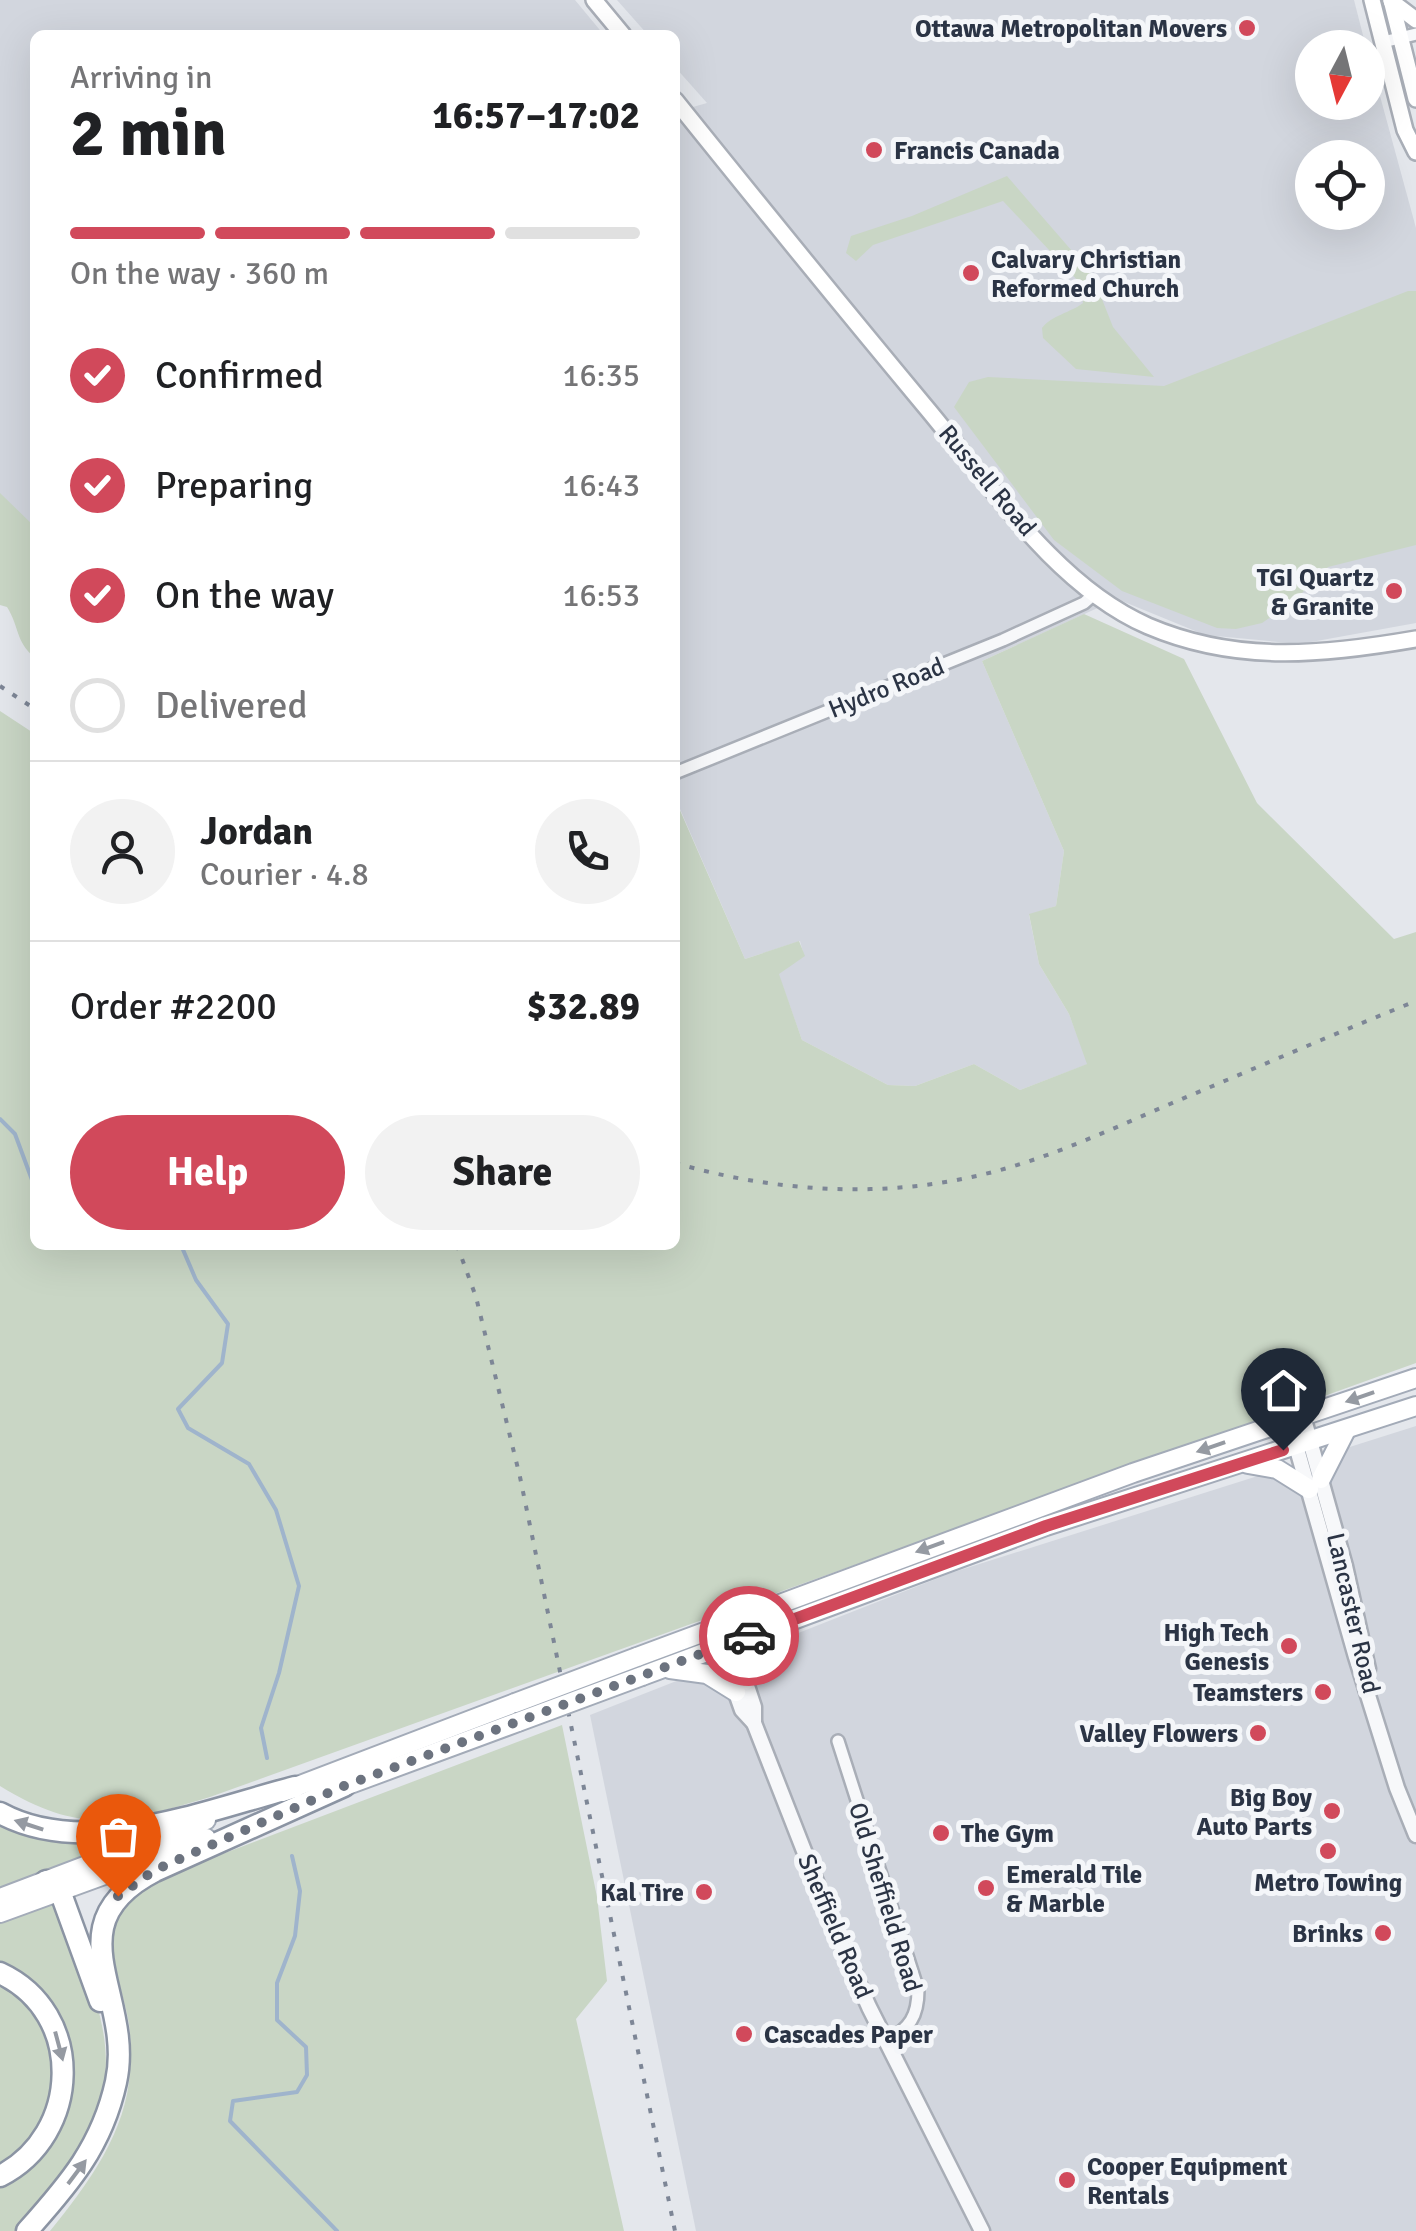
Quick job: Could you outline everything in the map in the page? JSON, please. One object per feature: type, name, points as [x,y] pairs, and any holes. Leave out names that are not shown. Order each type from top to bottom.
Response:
[{"type":"highway","points":[[0,1813],[35,1828],[94,1834],[295,1786]]},
{"type":"highway","points":[[26,2231],[88,2157],[115,2086],[120,2043],[118,2019],[102,1961],[100,1937],[112,1904],[126,1888],[155,1870],[344,1786]]},
{"type":"highway","points":[[53,1886],[108,2024],[112,2061],[109,2102]]},
{"type":"highway","points":[[0,1972],[29,1993],[46,2013],[59,2042],[64,2073],[61,2102],[50,2129],[24,2161],[0,2176]]},
{"type":"main road","points":[[594,0],[618,30]]},
{"type":"main road","points":[[1372,0],[1379,30]]},
{"type":"main road","points":[[1391,0],[1416,20]]},
{"type":"main road","points":[[1391,0],[1408,36],[1416,98]]},
{"type":"main road","points":[[1385,53],[1405,130],[1416,152]]},
{"type":"main road","name":"Russell Road","points":[[680,106],[1004,503],[1067,573],[1093,594],[1164,632],[1244,652],[1320,654],[1416,639]]},
{"type":"main road","points":[[0,1898],[53,1886],[344,1786],[651,1673],[723,1635],[895,1560],[1416,1378]]},
{"type":"main road","points":[[0,1913],[53,1886],[295,1786],[637,1656],[784,1623],[974,1552],[1416,1406]]},
{"type":"main road","points":[[1242,1464],[1277,1469],[1315,1484],[1346,1430]]},
{"type":"main road","points":[[651,1673],[692,1670],[741,1686],[750,1656],[784,1623]]},
{"type":"street","name":"Hydro Road","points":[[680,771],[1003,640],[1084,603],[1093,594]]},
{"type":"street","name":"Lancaster Road","points":[[1296,1418],[1386,1753],[1416,1835]]},
{"type":"street","name":"Sheffield Road","points":[[723,1635],[741,1686],[742,1710],[754,1723],[835,1930],[982,2231]]},
{"type":"street","name":"Old Sheffield Road","points":[[838,1741],[918,1990],[918,2009],[912,2022],[904,2032],[887,2041]]},
{"type":"shaded area","points":[[0,0],[575,0],[600,30],[30,30],[30,567],[0,521]]},
{"type":"shaded area","points":[[617,0],[1354,0],[1362,30],[1295,30],[1295,120],[1385,120],[1385,114],[1416,228],[1416,623],[1300,644],[1205,635],[1117,599],[982,661],[1064,851],[1056,906],[1029,915],[1039,964],[1069,1014],[1088,1064],[1020,1090],[974,1064],[915,1086],[888,1085],[802,1040],[778,973],[804,956],[800,941],[745,959],[680,809],[680,111],[707,103],[680,73],[680,30],[644,30]]},
{"type":"shaded area","points":[[1416,1426],[1416,2231],[696,2231],[590,1715],[951,1573]]},
{"type":"green space","points":[[1007,176],[1092,274],[1113,327],[1154,377],[1076,369],[1043,338],[1042,328],[1046,324],[1083,303],[1081,284],[1003,201],[873,245],[856,261],[846,253],[851,236],[912,216]]},
{"type":"green space","points":[[1416,291],[1416,545],[1328,567],[1294,601],[1262,623],[1236,629],[1217,628],[1122,591],[1054,540],[954,407],[969,382],[988,377],[1164,386]]},
{"type":"green space","points":[[0,493],[30,522],[30,653],[7,607],[0,605]]},
{"type":"green space","points":[[1084,614],[1184,659],[1257,803],[1394,939],[1416,932],[1416,1363],[210,1797],[152,1813],[103,1820],[55,1812],[0,1786],[0,711],[30,731],[30,1250],[680,1250],[680,810],[745,959],[799,941],[805,956],[779,974],[802,1040],[888,1085],[915,1086],[974,1064],[1020,1090],[1087,1064],[1069,1014],[1039,964],[1029,914],[1056,906],[1064,851],[982,661]]},
{"type":"green space","points":[[562,1725],[597,1897],[607,1981],[576,2019],[624,2231],[50,2231],[103,2156],[122,2115],[130,2064],[130,2029],[116,1970],[113,1934],[125,1903],[140,1890],[188,1867]]},
{"type":"green space","points":[[0,1820],[135,1832],[138,1839],[0,1889]]},
{"type":"green space","points":[[56,1901],[96,2001],[106,2065],[102,2097],[91,2131],[66,2175],[16,2231],[0,2231],[0,2183],[36,2158],[65,2046],[0,1969],[0,1923]]},
{"type":"green space","points":[[0,1985],[40,2021],[51,2047],[53,2067],[48,2105],[40,2122],[16,2152],[0,2164]]},
{"type":"waterway","points":[[0,1119],[15,1134],[30,1174]]},
{"type":"waterway","points":[[183,1250],[196,1280],[228,1324],[222,1363],[178,1409],[188,1428],[249,1464],[276,1510],[299,1586],[279,1673],[261,1728],[267,1758]]},
{"type":"waterway","points":[[292,1856],[300,1891],[295,1936],[277,1983],[277,2020],[306,2047],[307,2075],[297,2092],[233,2101],[230,2121],[337,2231]]},
{"type":"railway","points":[[0,686],[30,706]]},
{"type":"railway","points":[[680,1164],[759,1182],[844,1189],[930,1184],[972,1177],[1076,1144],[1416,1001]]},
{"type":"railway","points":[[459,1250],[476,1297],[520,1477],[675,2231]]},
{"type":"way so far","points":[[118,1896],[155,1870],[344,1786],[749,1636]]},
{"type":"place","name":"Ottawa Metropolitan Movers","points":[[1247,28]]},
{"type":"place","name":"Francis Canada","points":[[874,150]]},
{"type":"place","name":"Calvary Christian Reformed Church","points":[[971,273]]},
{"type":"place","name":"TGI Quartz & Granite","points":[[1394,591]]},
{"type":"place","name":"High Tech Genesis","points":[[1289,1646]]},
{"type":"place","name":"Teamsters","points":[[1323,1692]]},
{"type":"place","name":"Valley Flowers","points":[[1258,1733]]},
{"type":"place","name":"Big Boy Auto Parts","points":[[1332,1811]]},
{"type":"place","name":"The Gym","points":[[941,1833]]},
{"type":"place","name":"Metro Towing","points":[[1328,1851]]},
{"type":"place","name":"Emerald Tile & Marble","points":[[986,1888]]},
{"type":"place","name":"Kal Tire","points":[[704,1892]]},
{"type":"place","name":"Brinks","points":[[1383,1933]]},
{"type":"place","name":"Cascades Paper","points":[[744,2034]]},
{"type":"place","name":"Cooper Equipment Rentals","points":[[1067,2180]]},
{"type":"route","points":[[749,1636],[1046,1526],[1283,1450]]}]
